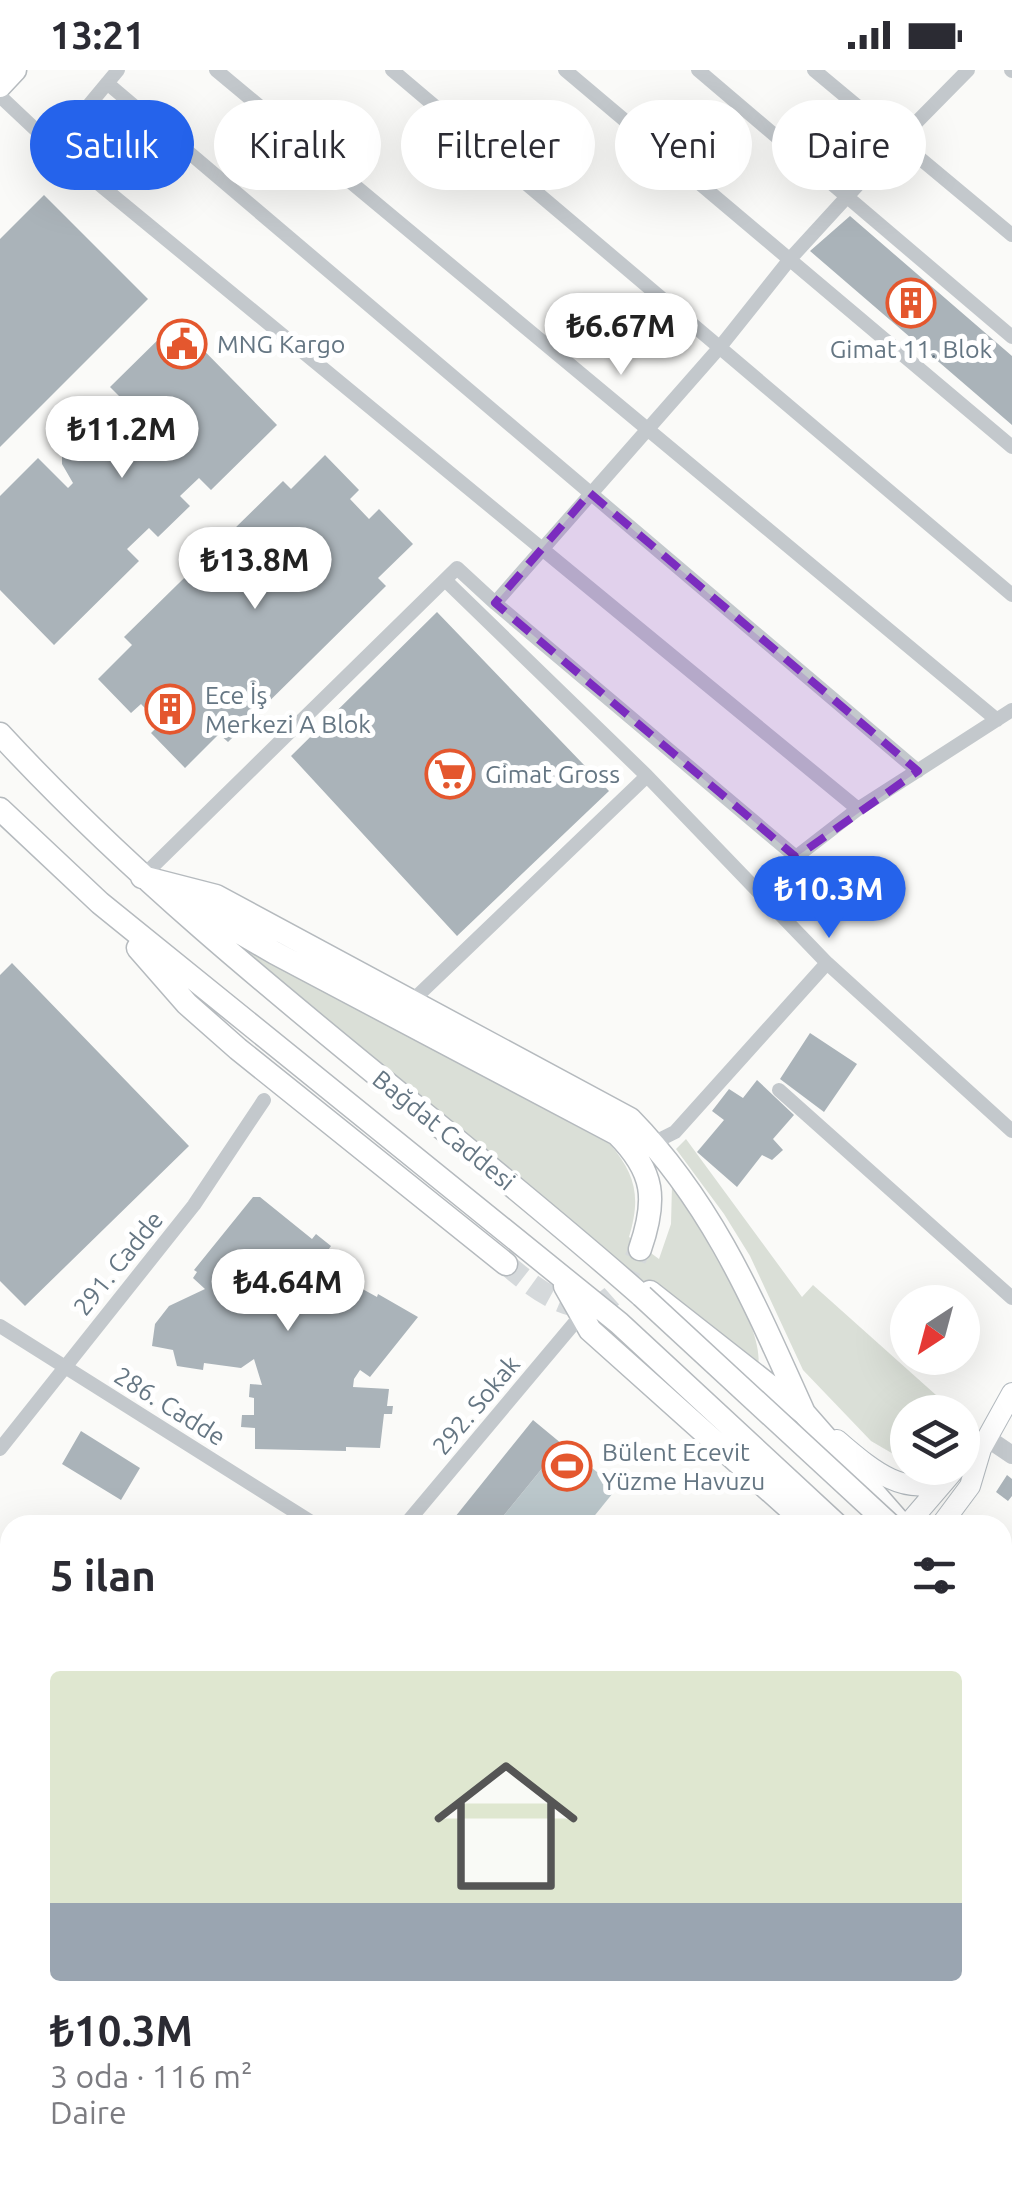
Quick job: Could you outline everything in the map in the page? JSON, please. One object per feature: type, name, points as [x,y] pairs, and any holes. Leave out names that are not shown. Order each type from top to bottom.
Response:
[{"type":"main road","points":[[0,86],[15,70]]},
{"type":"main road","name":"Bağdat Caddesi","points":[[0,734],[142,876],[310,1022],[578,1240],[879,1515]]},
{"type":"main road","name":"Bağdat Caddesi","points":[[0,809],[100,904],[619,1323],[826,1515]]},
{"type":"main road","points":[[142,876],[216,896],[630,1119],[653,1143],[718,1231],[804,1413],[895,1515]]},
{"type":"main road","points":[[142,876],[275,954],[617,1134],[633,1150],[648,1176],[652,1204],[640,1249]]},
{"type":"main road","points":[[100,904],[212,1027],[506,1264]]},
{"type":"main road","points":[[578,1240],[659,1298],[890,1478]]},
{"type":"main road","points":[[556,1270],[590,1330],[797,1515]]},
{"type":"main road","points":[[948,1515],[970,1486],[984,1444],[1012,1393]]},
{"type":"main road","points":[[980,1447],[984,1444]]},
{"type":"main road","points":[[913,1515],[939,1485]]},
{"type":"main road","points":[[872,1515],[879,1497]]},
{"type":"street","points":[[92,100],[118,70]]},
{"type":"street","points":[[142,876],[457,568],[796,857],[858,808],[1007,716],[647,428],[216,70]]},
{"type":"street","points":[[392,70],[1012,594]]},
{"type":"street","points":[[565,70],[1012,446]]},
{"type":"street","points":[[698,70],[1012,337]]},
{"type":"street","points":[[814,70],[850,100]]},
{"type":"street","points":[[926,112],[968,70]]},
{"type":"street","points":[[107,82],[918,770]]},
{"type":"street","points":[[0,96],[30,124]]},
{"type":"street","points":[[926,163],[1012,235]]},
{"type":"street","points":[[106,190],[858,808]]},
{"type":"street","points":[[495,603],[853,190]]},
{"type":"street","points":[[445,580],[647,776],[827,963],[1012,1131]]},
{"type":"street","points":[[411,1002],[647,776]]},
{"type":"street","points":[[653,1143],[675,1132],[827,963]]},
{"type":"street","points":[[780,1090],[1012,1298]]},
{"type":"street","name":"291. Cadde","points":[[0,1449],[194,1205],[264,1100]]},
{"type":"street","name":"292. Sokak","points":[[413,1515],[582,1314]]},
{"type":"street","name":"286. Cadde","points":[[0,1326],[300,1515]]},
{"type":"street","points":[[984,1444],[1012,1455]]},
{"type":"highlighted area","points":[[590,493],[918,771],[796,857],[495,603]]},
{"type":"shaded area","points":[[238,946],[610,1144],[626,1166],[634,1187],[635,1210],[629,1237],[659,1259],[671,1224],[672,1185],[740,1300],[758,1348],[758,1366],[749,1368]]},
{"type":"shaded area","points":[[686,1139],[802,1297],[813,1285],[890,1354],[890,1375],[914,1375],[936,1395],[890,1395],[890,1452],[871,1441],[803,1370],[750,1256],[676,1149]]},
{"type":"shaded area","name":"Bülent Ecevit Yüzme Havuzu","points":[[562,1444],[617,1488],[595,1515],[504,1515]]},
{"type":"building","points":[[44,195],[148,299],[0,447],[0,239]]},
{"type":"building","name":"Gimat 11. Blok","points":[[850,216],[1012,356],[1012,425],[810,251]]},
{"type":"building","points":[[176,322],[277,425],[211,490],[199,478],[180,496],[190,506],[158,537],[149,528],[127,549],[139,561],[54,645],[0,590],[0,496],[38,458],[68,488],[73,483],[62,464],[62,441],[73,422],[82,416],[115,411],[134,423],[140,417],[110,387]]},
{"type":"building","points":[[325,455],[359,490],[350,499],[369,519],[379,509],[413,544],[378,578],[386,586],[228,742],[219,734],[185,768],[151,733],[160,724],[141,704],[131,713],[98,679],[132,645],[124,637],[283,481],[291,489]]},
{"type":"building","name":"Gimat Gross","points":[[437,612],[609,791],[457,936],[291,756]]},
{"type":"building","points":[[12,963],[189,1146],[25,1306],[0,1281],[0,975]]},
{"type":"building","points":[[810,1033],[857,1064],[824,1112],[780,1079]]},
{"type":"building","points":[[757,1080],[794,1115],[773,1139],[783,1150],[772,1160],[762,1155],[737,1187],[697,1152],[724,1120],[712,1111],[729,1089],[743,1098]]},
{"type":"building","points":[[253,1197],[260,1197],[312,1239],[316,1234],[331,1246],[322,1259],[357,1286],[418,1317],[370,1377],[360,1370],[354,1379],[353,1387],[389,1389],[387,1406],[393,1406],[392,1414],[384,1414],[380,1448],[255,1449],[255,1428],[241,1427],[242,1415],[254,1415],[250,1384],[262,1385],[254,1359],[241,1368],[204,1363],[203,1370],[177,1366],[173,1350],[152,1346],[155,1324],[169,1306],[205,1289],[193,1278],[197,1272],[194,1270]]},
{"type":"building","points":[[533,1420],[562,1444],[504,1515],[457,1515]]},
{"type":"building","points":[[81,1431],[140,1468],[121,1500],[62,1464]]},
{"type":"building","points":[[1007,1475],[1012,1479],[1012,1496],[1008,1501],[996,1492]]},
{"type":"tunnel","points":[[506,1264],[559,1301],[590,1306],[604,1302],[617,1291],[640,1249]]},
{"type":"place","name":"Gimat 11. Blok","points":[[911,303]]},
{"type":"place","name":"MNG Kargo","points":[[182,344]]},
{"type":"place","name":"Ece İş Merkezi A Blok","points":[[170,709]]},
{"type":"place","name":"Gimat Gross","points":[[450,774]]},
{"type":"place","name":"Bülent Ecevit Yüzme Havuzu","points":[[567,1466]]}]
